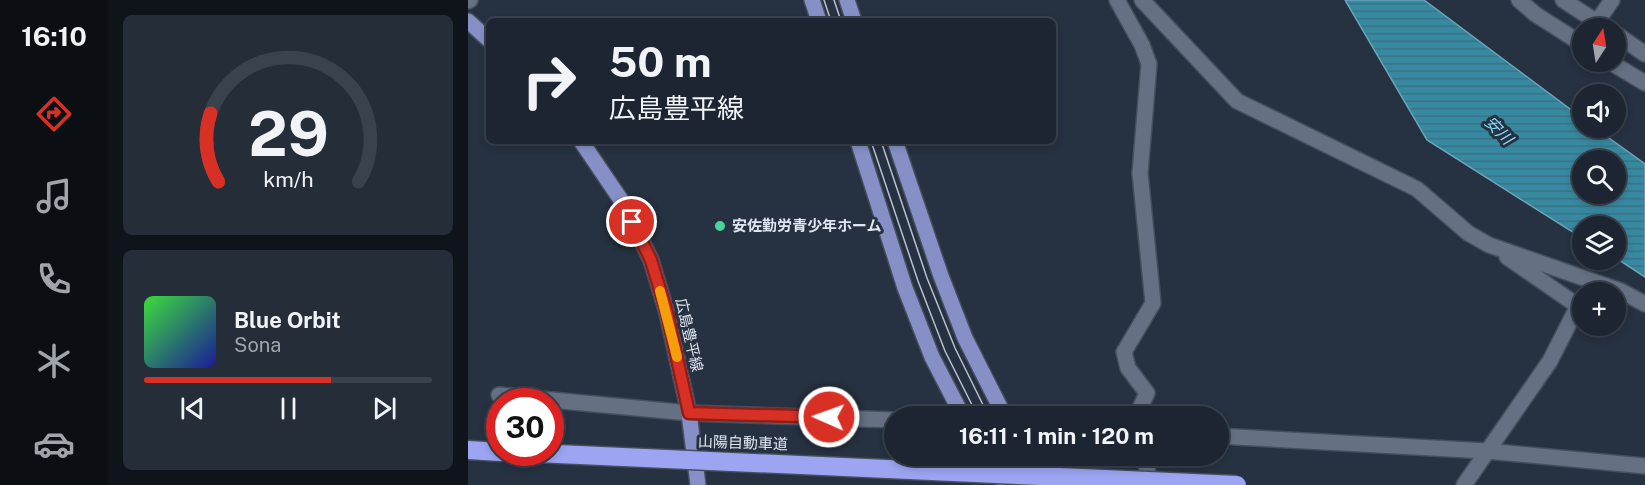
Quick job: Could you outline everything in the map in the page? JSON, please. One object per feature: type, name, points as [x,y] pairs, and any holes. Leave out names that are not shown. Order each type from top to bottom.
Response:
[{"type":"highway","points":[[468,450],[486,451]]},
{"type":"highway","name":"山陽自動車道","points":[[564,454],[1237,485]]},
{"type":"main road","points":[[812,0],[818,18]]},
{"type":"main road","points":[[847,0],[853,18]]},
{"type":"main road","points":[[468,21],[486,37]]},
{"type":"main road","name":"広島豊平線","points":[[583,144],[623,203],[651,260],[667,313],[689,413],[698,485]]},
{"type":"main road","points":[[859,144],[905,288],[932,357],[957,406]]},
{"type":"main road","points":[[896,144],[941,276],[965,338],[999,406]]},
{"type":"main road","points":[[994,466],[1006,485]]},
{"type":"main road","points":[[1036,466],[1048,485]]},
{"type":"street","points":[[1117,0],[1142,45],[1149,64],[1140,173],[1153,303],[1124,352],[1128,368],[1147,393],[1141,406]]},
{"type":"street","points":[[1142,0],[1237,101],[1417,189],[1468,233],[1578,306],[1550,361],[1464,485]]},
{"type":"street","points":[[1519,0],[1535,14],[1572,38]]},
{"type":"street","points":[[1563,0],[1591,18]]},
{"type":"street","points":[[1605,18],[1612,0]]},
{"type":"street","points":[[1626,41],[1645,54]]},
{"type":"street","points":[[1626,72],[1645,84]]},
{"type":"street","points":[[1489,245],[1621,291],[1645,304]]},
{"type":"street","points":[[564,400],[689,413],[884,420]]},
{"type":"street","points":[[1229,437],[1488,451],[1645,466]]},
{"type":"street","points":[[1146,466],[1151,485]]},
{"type":"water","name":"安川","points":[[1345,0],[1424,0],[1572,111],[1572,138],[1609,138],[1626,150],[1572,150],[1572,204],[1626,204],[1626,150],[1645,164],[1645,277],[1626,265],[1626,216],[1572,216],[1572,232],[1427,140]]},
{"type":"tram line","points":[[824,0],[830,18]]},
{"type":"tram line","points":[[834,0],[840,18]]},
{"type":"tram line","points":[[872,144],[918,281],[945,351],[972,406]]},
{"type":"tram line","points":[[882,144],[927,278],[955,348],[984,406]]},
{"type":"tram line","points":[[1009,466],[1021,485]]},
{"type":"tram line","points":[[1022,466],[1034,485]]},
{"type":"slow traffic","points":[[660,291],[677,357]]},
{"type":"place","name":"安佐勤労青少年ホーム","points":[[720,226]]},
{"type":"route","points":[[632,222],[651,260],[667,313],[689,413],[829,417]]}]
